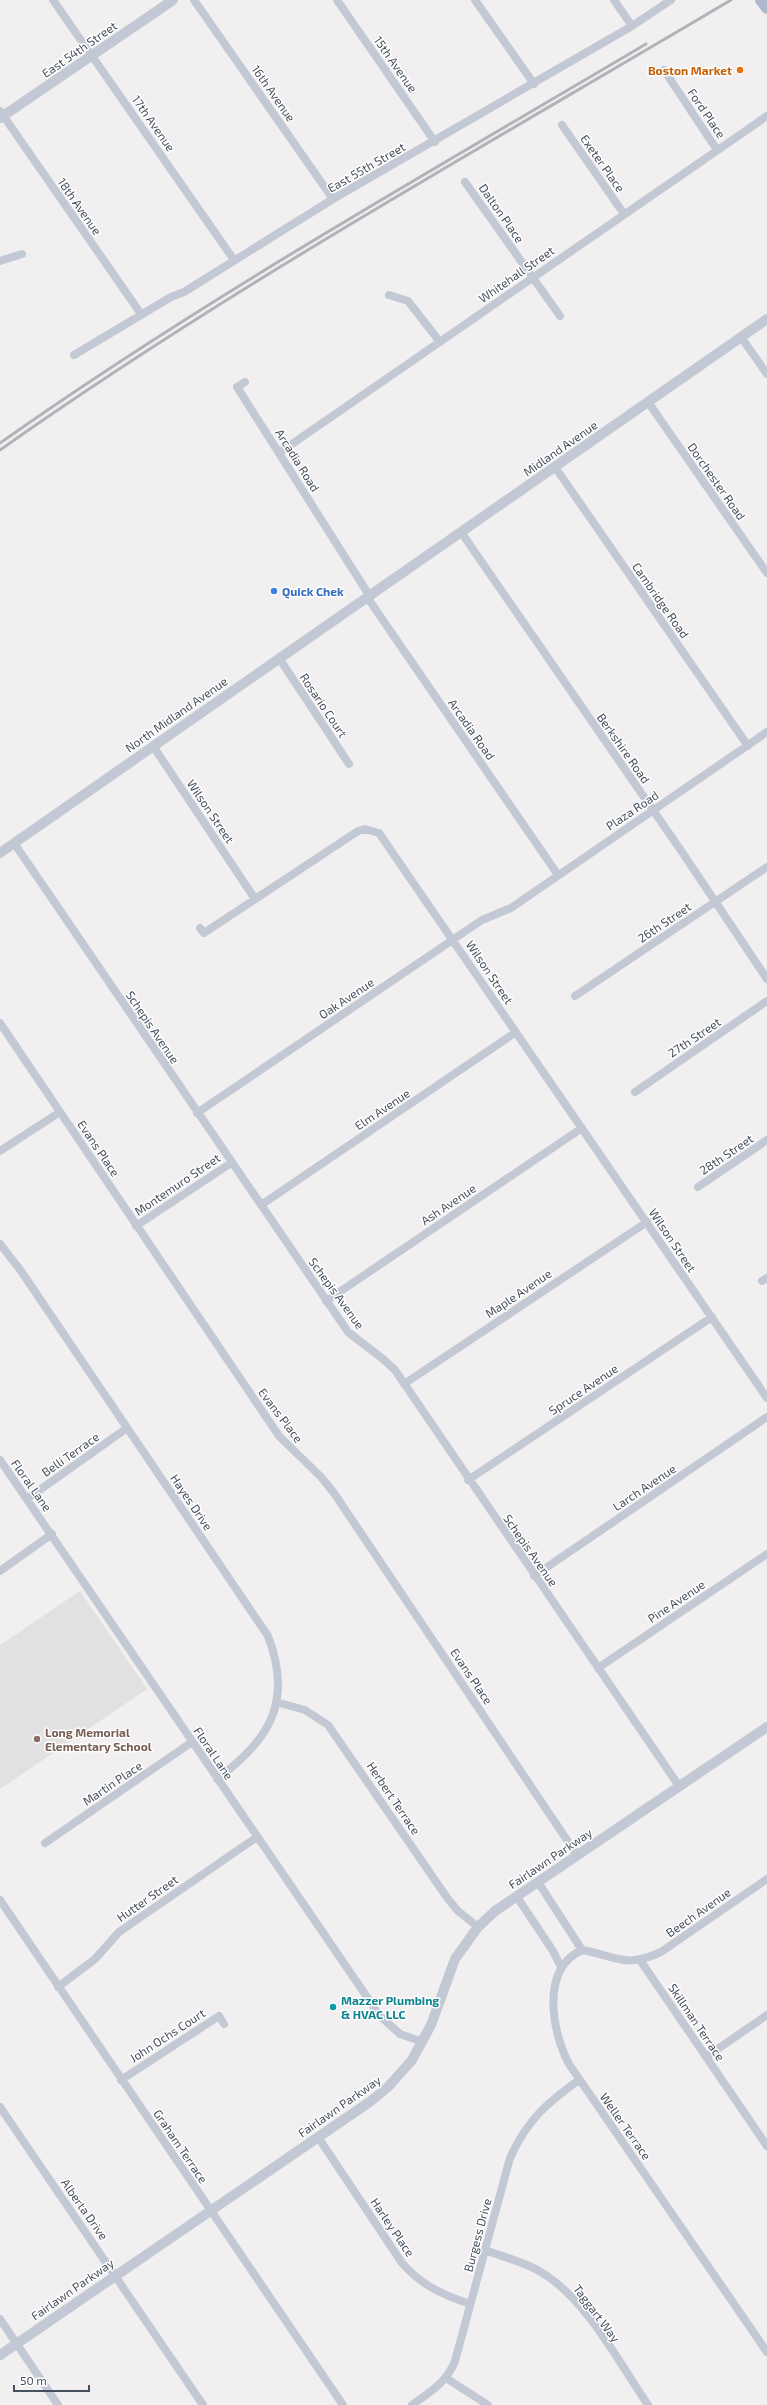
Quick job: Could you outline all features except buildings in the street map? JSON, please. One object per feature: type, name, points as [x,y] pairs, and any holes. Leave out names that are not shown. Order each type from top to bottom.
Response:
[{"type":"main road","points":[[761,0],[767,8]]},
{"type":"street","name":"17th Avenue","points":[[53,0],[234,260]]},
{"type":"street","name":"East 54th Street","points":[[1,116],[173,0]]},
{"type":"street","name":"16th Avenue","points":[[194,0],[333,199]]},
{"type":"street","name":"15th Avenue","points":[[337,0],[435,142]]},
{"type":"street","points":[[475,0],[534,84]]},
{"type":"street","points":[[614,0],[632,26]]},
{"type":"street","name":"East 55th Street","points":[[74,355],[141,314],[184,292],[333,199],[435,142],[632,26],[671,0]]},
{"type":"street","name":"Ford Place","points":[[664,70],[717,150]]},
{"type":"street","name":"18th Avenue","points":[[1,116],[141,314]]},
{"type":"street","name":"Whitehall Street","points":[[279,453],[767,116]]},
{"type":"street","name":"Exeter Place","points":[[562,125],[624,214]]},
{"type":"street","name":"Dalton Place","points":[[465,182],[560,316]]},
{"type":"street","points":[[0,261],[22,254]]},
{"type":"street","points":[[390,295],[408,301],[440,342]]},
{"type":"street","name":"Midland Avenue","points":[[368,596],[767,319]]},
{"type":"street","points":[[742,337],[767,374]]},
{"type":"street","name":"Arcadia Road","points":[[245,382],[237,387],[368,596],[558,875]]},
{"type":"street","name":"Dorchester Road","points":[[648,402],[767,573]]},
{"type":"street","name":"Cambridge Road","points":[[555,467],[748,746]]},
{"type":"street","name":"Berkshire Road","points":[[461,532],[716,902],[767,979]]},
{"type":"street","name":"North Midland Avenue","points":[[0,853],[368,596]]},
{"type":"street","name":"Rosario Court","points":[[279,658],[349,764]]},
{"type":"street","name":"Plaza Road","points":[[511,908],[767,732]]},
{"type":"street","name":"Wilson Street","points":[[153,746],[256,899],[358,831],[372,830],[382,836],[767,1398]]},
{"type":"street","name":"Schepis Avenue","points":[[14,843],[326,1301],[348,1332],[383,1359],[404,1384],[468,1480],[679,1786]]},
{"type":"street","name":"26th Street","points":[[575,996],[767,867]]},
{"type":"street","points":[[200,928],[204,933],[256,899]]},
{"type":"street","name":"Oak Avenue","points":[[198,1113],[482,920],[511,908]]},
{"type":"street","name":"27th Street","points":[[634,1092],[767,1001]]},
{"type":"street","name":"Evans Place","points":[[0,1023],[279,1436],[321,1477],[334,1493],[577,1855]]},
{"type":"street","name":"Elm Avenue","points":[[261,1205],[516,1032]]},
{"type":"street","points":[[0,1151],[60,1112]]},
{"type":"street","name":"Ash Avenue","points":[[326,1301],[582,1128]]},
{"type":"street","name":"28th Street","points":[[698,1187],[767,1140]]},
{"type":"street","name":"Montemuro Street","points":[[136,1226],[231,1162]]},
{"type":"street","name":"Maple Avenue","points":[[404,1384],[646,1222]]},
{"type":"street","name":"Hayes Drive","points":[[0,1244],[21,1271],[265,1631],[274,1652],[277,1668],[276,1702],[269,1723],[253,1750],[217,1779]]},
{"type":"street","name":"Spruce Avenue","points":[[468,1480],[712,1317]]},
{"type":"street","name":"Larch Avenue","points":[[534,1576],[767,1417]]},
{"type":"street","name":"Belli Terrace","points":[[27,1499],[127,1428]]},
{"type":"street","name":"Floral Lane","points":[[0,1460],[380,2016],[400,2034],[423,2042]]},
{"type":"street","points":[[0,1571],[52,1534]]},
{"type":"street","name":"Pine Avenue","points":[[598,1668],[767,1554]]},
{"type":"street","name":"Herbert Terrace","points":[[276,1702],[305,1710],[328,1725],[448,1899],[458,1911],[478,1927]]},
{"type":"street","name":"Fairlawn Parkway","points":[[0,2355],[318,2137],[388,2087],[406,2068],[423,2042],[455,1959],[478,1927],[495,1911],[767,1727]]},
{"type":"street","name":"Martin Place","points":[[45,1843],[192,1742]]},
{"type":"street","name":"Hutter Street","points":[[58,1987],[95,1959],[119,1932],[257,1837]]},
{"type":"street","name":"Beech Avenue","points":[[640,1960],[661,1952],[767,1880]]},
{"type":"street","points":[[538,1882],[582,1950],[626,1962],[640,1960]]},
{"type":"street","points":[[517,1896],[553,1951],[560,1966],[570,1957],[582,1950]]},
{"type":"street","name":"Graham Terrace","points":[[0,1900],[343,2405]]},
{"type":"street","name":"Skillman Terrace","points":[[640,1960],[767,2146]]},
{"type":"street","name":"Weller Terrace","points":[[560,1966],[557,1978],[554,2008],[555,2030],[561,2048],[580,2080],[767,2352]]},
{"type":"street","points":[[706,2057],[767,2015]]},
{"type":"street","name":"John Ochs Court","points":[[121,2080],[218,2016],[224,2024]]},
{"type":"street","name":"Burgess Drive","points":[[412,2405],[446,2378],[455,2361],[510,2158],[518,2140],[539,2111],[580,2080]]},
{"type":"street","name":"Alberta Drive","points":[[0,2107],[116,2275],[203,2405]]},
{"type":"street","name":"Harley Place","points":[[318,2137],[402,2263],[413,2275],[438,2292],[470,2304]]},
{"type":"street","name":"Taggart Way","points":[[485,2250],[532,2268],[560,2285],[585,2314],[648,2405]]},
{"type":"street","points":[[0,2319],[58,2405]]},
{"type":"street","points":[[446,2378],[488,2405]]},
{"type":"shaded area","name":"Long Memorial Elementary School","points":[[80,1591],[147,1689],[0,1789],[0,1645]]},
{"type":"railway","points":[[0,450],[89,389],[269,274],[453,163],[731,0]]},
{"type":"railway","points":[[0,443],[78,389],[238,287],[400,188],[646,44]]},
{"type":"place","name":"Boston Market","points":[[740,70]]},
{"type":"place","name":"Quick Chek","points":[[274,591]]},
{"type":"place","name":"Long Memorial Elementary School","points":[[37,1739]]},
{"type":"place","name":"Mazzer Plumbing & HVAC LLC","points":[[333,2007]]}]
